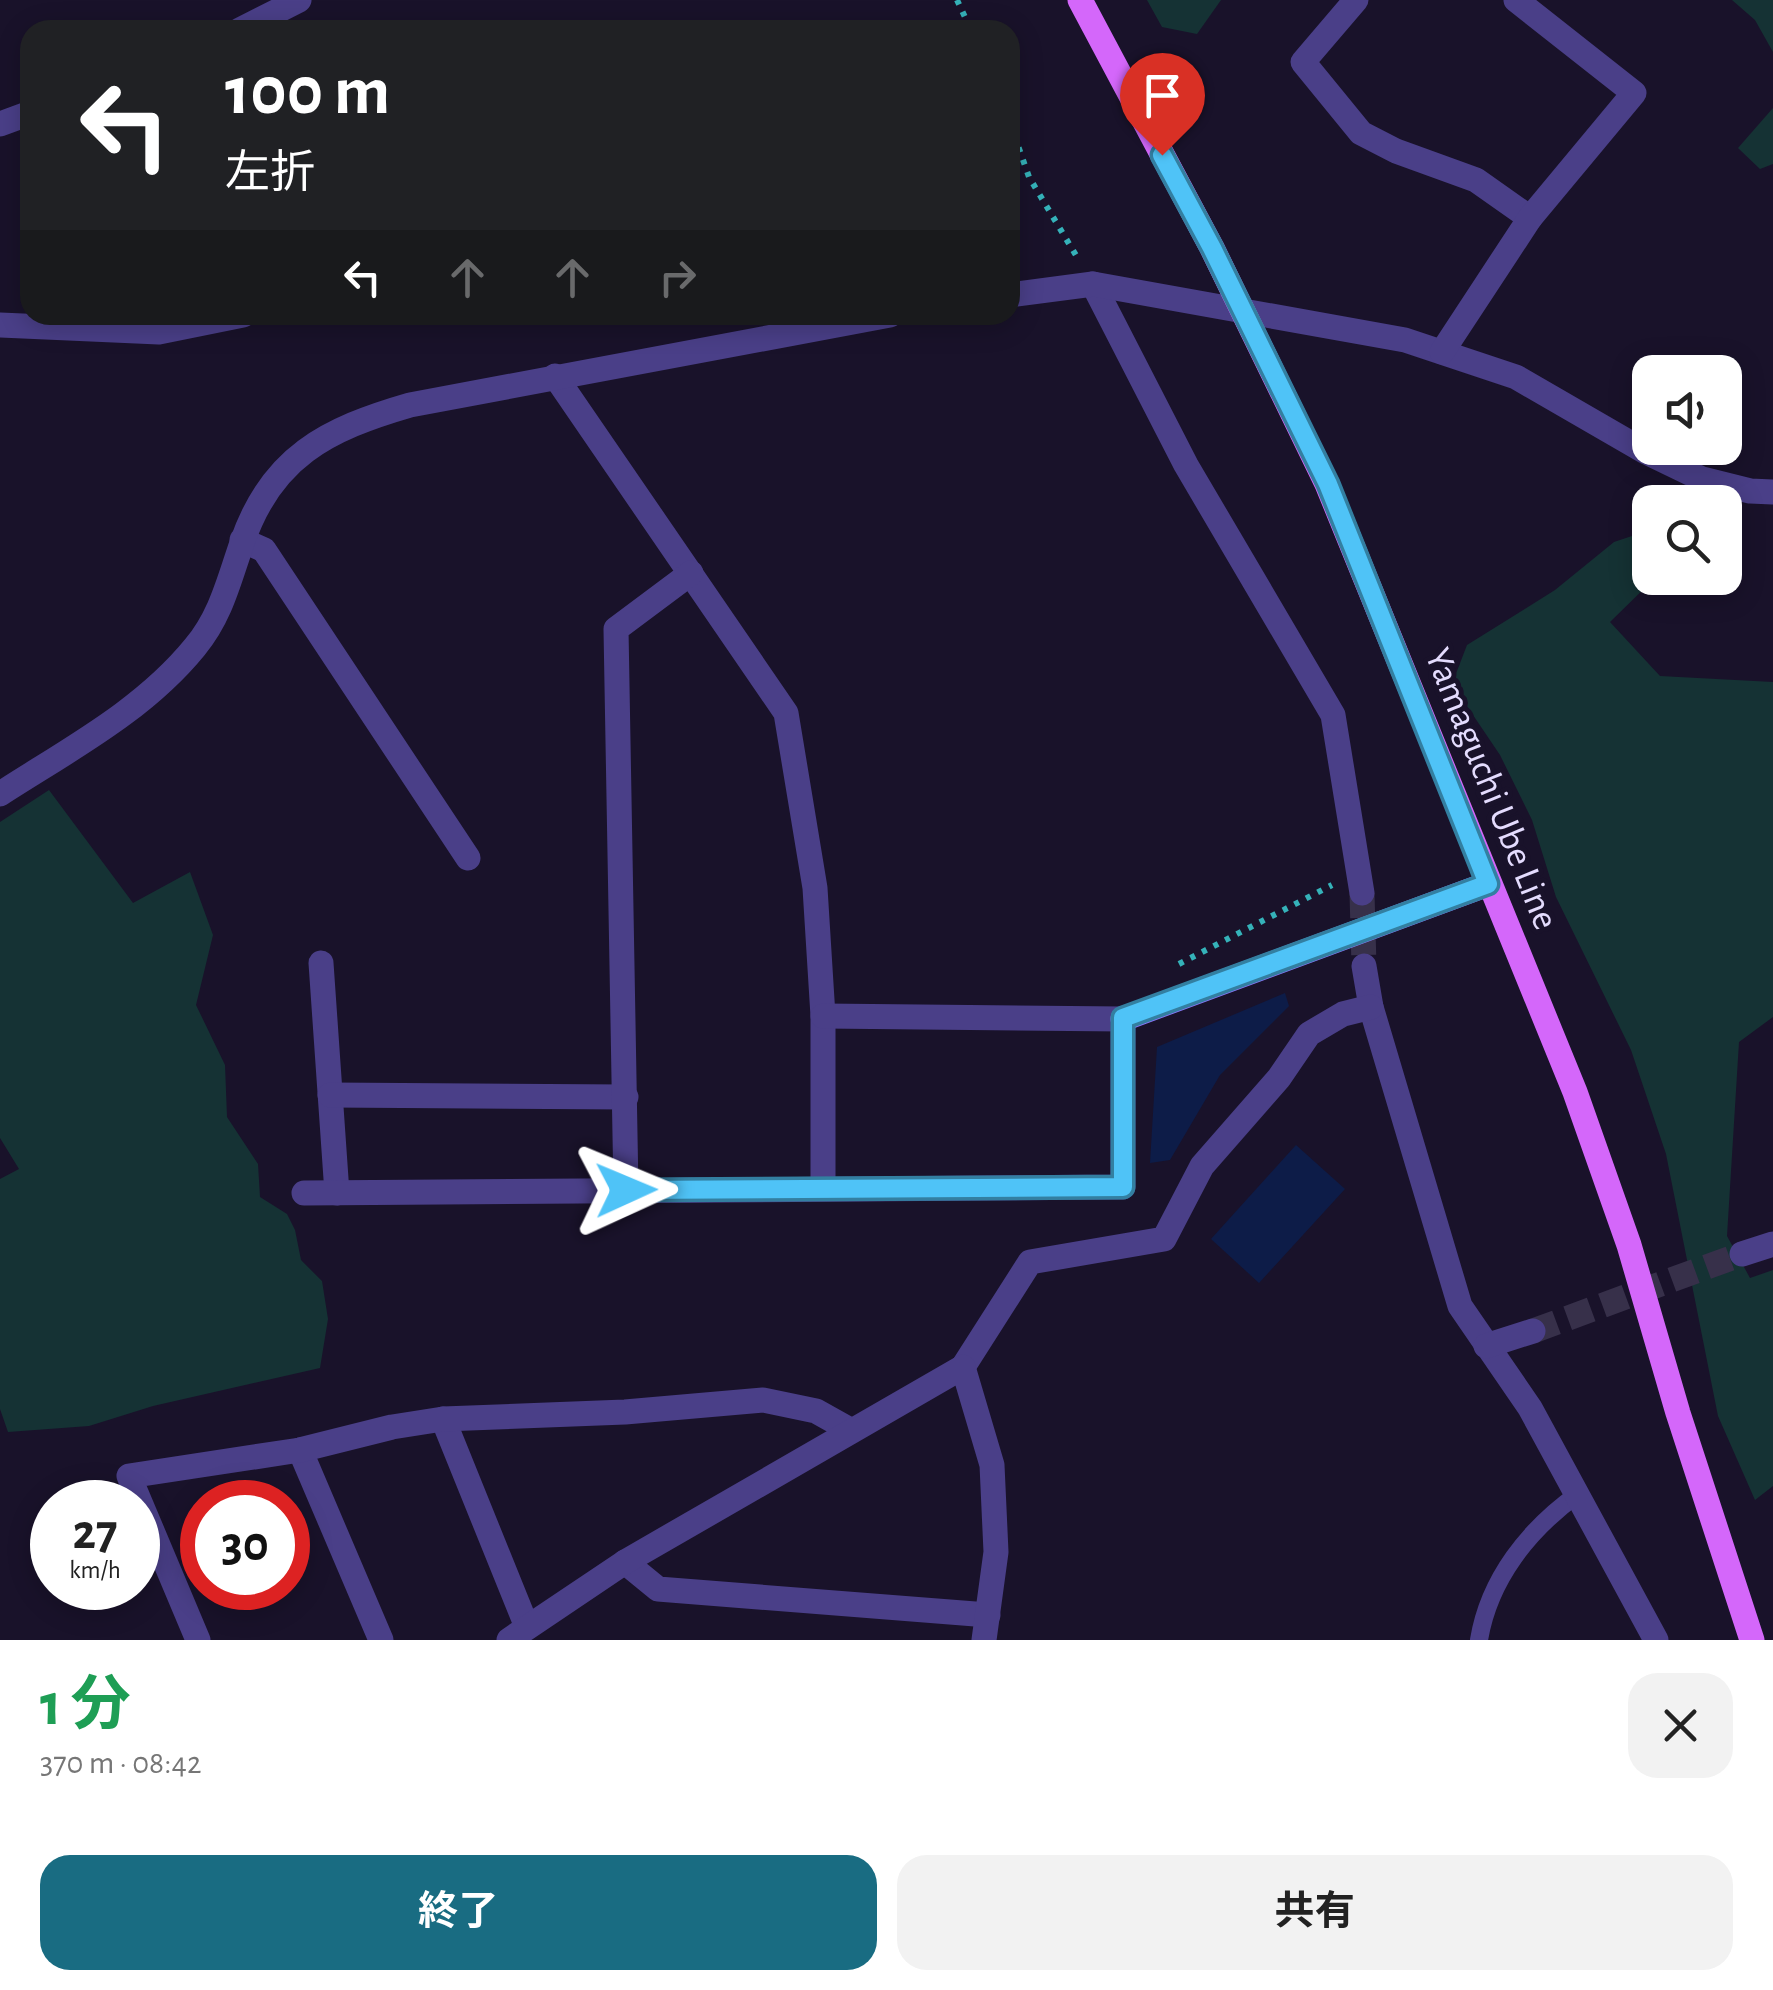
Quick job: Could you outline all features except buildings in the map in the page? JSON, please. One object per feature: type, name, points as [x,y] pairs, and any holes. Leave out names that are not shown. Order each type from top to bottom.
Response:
[{"type":"main road","name":"Yamaguchi Ube Line","points":[[1080,0],[1212,248],[1328,484],[1575,1092],[1630,1245],[1678,1412],[1752,1640]]},
{"type":"street","points":[[260,20],[299,0]]},
{"type":"street","points":[[1356,0],[1302,62],[1361,133],[1396,151],[1476,180],[1530,218]]},
{"type":"street","points":[[1442,352],[1530,218],[1634,93],[1516,0]]},
{"type":"street","points":[[1092,284],[1186,465],[1333,715],[1360,882]]},
{"type":"street","points":[[1020,294],[1092,284],[1404,340],[1516,377],[1644,451],[1702,479],[1750,491],[1773,492]]},
{"type":"street","points":[[0,324],[159,332],[194,325]]},
{"type":"street","points":[[0,794],[121,716],[173,671],[218,616],[256,505],[281,470],[314,443],[370,416],[410,404],[835,325]]},
{"type":"street","points":[[555,376],[786,714],[815,888],[823,1016],[824,1188]]},
{"type":"street","points":[[242,540],[264,550],[468,858]]},
{"type":"street","points":[[626,1190],[616,628],[692,573]]},
{"type":"street","points":[[823,1016],[1123,1018],[1488,884]]},
{"type":"street","points":[[321,964],[337,1193]]},
{"type":"street","points":[[1364,966],[1372,1007],[1460,1306],[1530,1408],[1656,1640]]},
{"type":"street","points":[[443,1419],[518,1634],[625,1562],[962,1368],[1030,1262],[1164,1239],[1202,1166],[1279,1078],[1310,1034],[1343,1014],[1372,1007]]},
{"type":"street","points":[[304,1193],[1123,1187],[1123,1018]]},
{"type":"street","points":[[330,1095],[626,1097]]},
{"type":"street","points":[[1742,1254],[1773,1244]]},
{"type":"street","points":[[1486,1346],[1533,1331]]},
{"type":"street","points":[[625,1562],[658,1589],[986,1628],[996,1552],[992,1465],[962,1368]]},
{"type":"street","points":[[198,1640],[129,1476],[300,1450],[392,1426],[443,1419],[626,1412],[763,1400],[816,1411],[850,1430]]},
{"type":"street","points":[[300,1450],[381,1640]]},
{"type":"lane","points":[[1480,1640],[1482,1624],[1505,1571],[1530,1534],[1578,1494]]},
{"type":"path","points":[[1020,151],[1029,177],[1092,284]]},
{"type":"path","points":[[1164,971],[1360,882]]},
{"type":"green space","points":[[1147,0],[1221,0],[1197,34],[1162,27]]},
{"type":"green space","points":[[1732,0],[1773,0],[1773,52],[1755,20]]},
{"type":"green space","points":[[1773,108],[1773,164],[1760,169],[1738,148]]},
{"type":"green space","points":[[1632,536],[1632,595],[1638,595],[1610,622],[1660,676],[1773,682],[1773,1017],[1739,1042],[1727,1236],[1750,1278],[1773,1270],[1773,1486],[1755,1500],[1718,1416],[1666,1154],[1631,1050],[1556,897],[1532,820],[1500,755],[1452,684],[1467,645],[1555,590],[1614,542]]},
{"type":"green space","points":[[49,790],[133,903],[190,872],[213,935],[196,1005],[225,1065],[227,1117],[258,1164],[260,1197],[287,1214],[301,1260],[322,1281],[328,1319],[320,1368],[153,1406],[89,1426],[8,1432],[0,1409],[0,1179],[19,1169],[0,1138],[0,822]]},
{"type":"water","points":[[1285,993],[1289,1006],[1220,1075],[1170,1160],[1150,1163],[1157,1047]]},
{"type":"water","points":[[1296,1145],[1345,1189],[1259,1283],[1211,1239]]},
{"type":"tunnel","points":[[1362,893],[1364,966]]},
{"type":"tunnel","points":[[1533,1331],[1742,1254]]},
{"type":"route","points":[[626,1190],[1123,1187],[1123,1018],[1488,884],[1328,484],[1162,155]]}]
